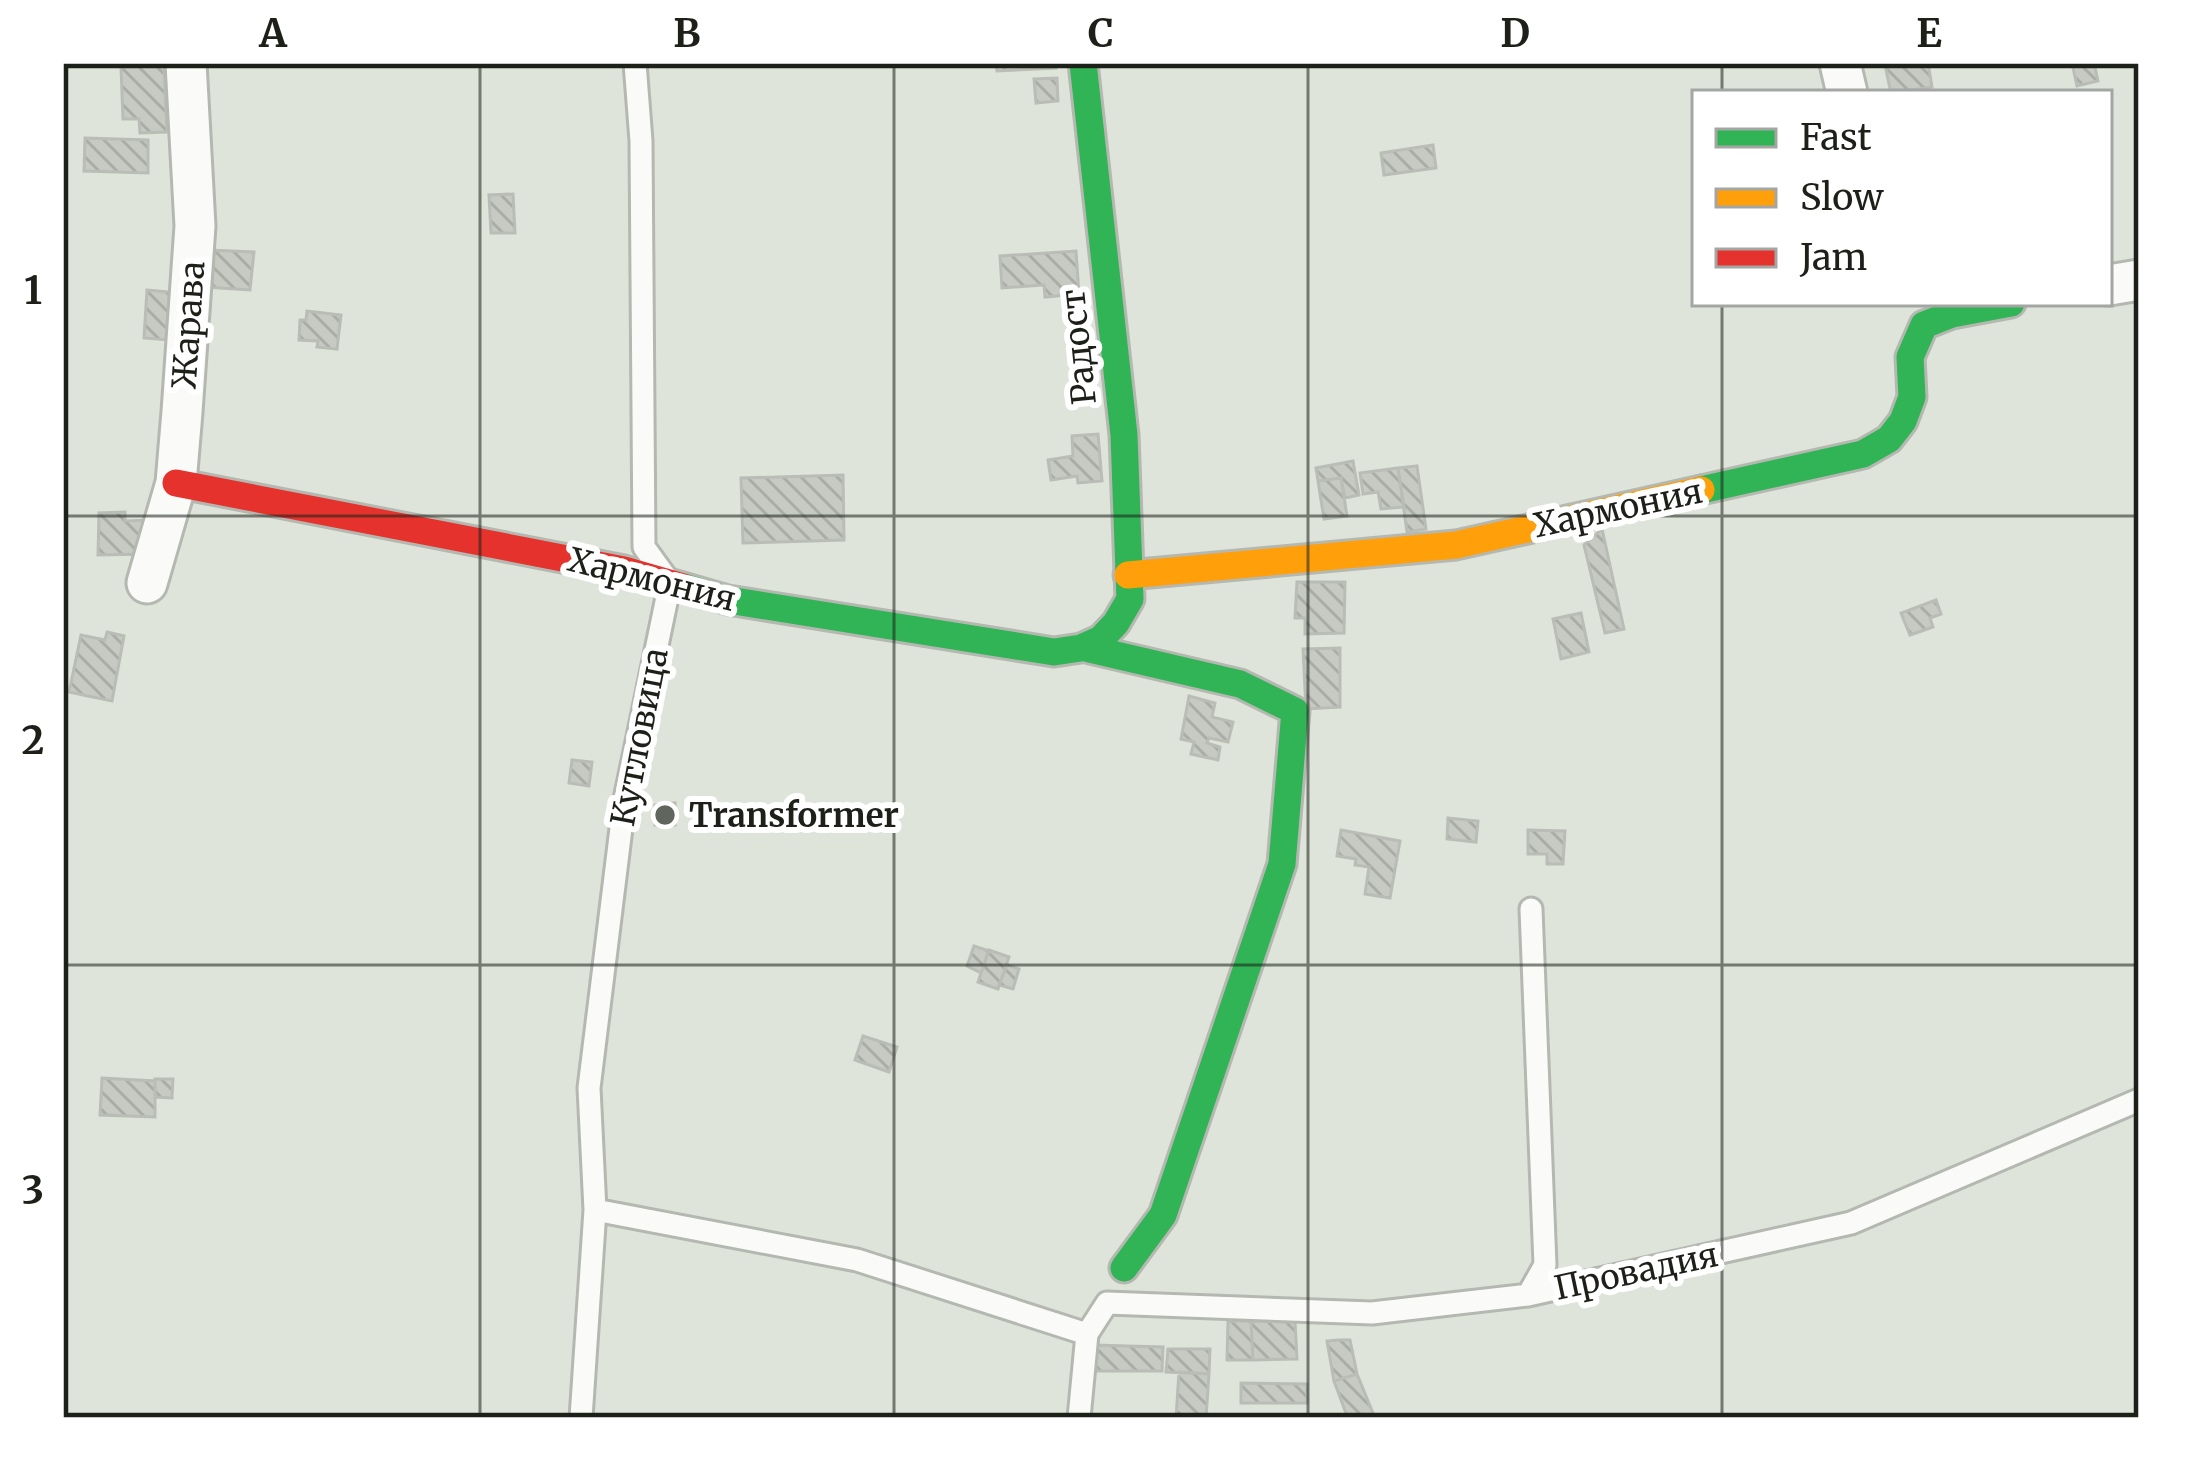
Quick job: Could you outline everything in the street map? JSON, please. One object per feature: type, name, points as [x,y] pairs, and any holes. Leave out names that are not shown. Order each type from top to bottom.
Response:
[{"type":"street","name":"Жарава","points":[[147,583],[176,483],[195,226],[186,63]]},
{"type":"street","name":"Радост","points":[[1083,63],[1124,435],[1130,599],[1119,622],[1090,649]]},
{"type":"street","points":[[1898,306],[1910,357]]},
{"type":"street","points":[[1910,357],[1924,325],[1995,306]]},
{"type":"street","name":"Хармония","points":[[1128,575],[1456,545],[1863,454],[1888,439],[1903,421],[1912,397],[1910,357]]},
{"type":"street","name":"Хармония","points":[[176,483],[624,570],[728,600],[1054,652],[1090,649],[1240,684],[1295,711],[1282,864],[1162,1215],[1124,1268]]},
{"type":"lane","points":[[635,63],[641,141],[644,548],[670,583]]},
{"type":"lane","name":"Кутловица","points":[[581,1418],[595,1210],[589,1088],[624,804],[670,583]]},
{"type":"lane","points":[[1528,1295],[1545,1265],[1531,909]]},
{"type":"lane","name":"Провадия","points":[[1087,1334],[1107,1303],[1372,1313],[1528,1295],[1851,1223],[2139,1100]]},
{"type":"lane","points":[[595,1210],[857,1260],[1087,1334],[1079,1418]]},
{"type":"building","points":[[985,63],[1055,63],[1056,68],[997,71],[996,65]]},
{"type":"building","points":[[1928,63],[1932,87],[1890,90],[1885,65]]},
{"type":"building","points":[[2072,63],[2094,63],[2098,81],[2077,86]]},
{"type":"building","points":[[176,64],[179,132],[167,132],[164,65]]},
{"type":"building","points":[[164,65],[167,132],[140,133],[139,119],[123,119],[121,67]]},
{"type":"building","points":[[1057,78],[1058,101],[1036,103],[1034,79]]},
{"type":"building","points":[[85,138],[148,140],[148,173],[84,171]]},
{"type":"building","points":[[1433,145],[1436,168],[1384,175],[1381,153]]},
{"type":"building","points":[[513,194],[515,233],[491,233],[489,195]]},
{"type":"building","points":[[208,250],[254,252],[250,290],[205,287]]},
{"type":"building","points":[[1076,251],[1079,294],[1045,297],[1044,285],[1002,288],[1000,256]]},
{"type":"building","points":[[147,290],[170,292],[168,340],[144,338]]},
{"type":"building","points":[[307,311],[341,315],[337,349],[299,340],[300,320],[306,320]]},
{"type":"building","points":[[1098,434],[1102,481],[1078,483],[1077,476],[1051,480],[1048,460],[1073,456],[1072,436]]},
{"type":"building","points":[[1353,461],[1359,495],[1345,498],[1341,478],[1318,481],[1316,468]]},
{"type":"building","points":[[1417,466],[1426,529],[1407,532],[1398,468]]},
{"type":"building","points":[[1398,468],[1404,507],[1381,509],[1378,492],[1363,494],[1360,473]]},
{"type":"building","points":[[843,475],[844,540],[743,543],[741,478]]},
{"type":"building","points":[[1341,478],[1347,516],[1324,519],[1318,481]]},
{"type":"building","points":[[125,512],[125,521],[149,520],[149,554],[98,555],[99,513]]},
{"type":"building","points":[[1602,529],[1624,629],[1605,633],[1584,545]]},
{"type":"building","points":[[1297,582],[1345,582],[1344,633],[1305,634],[1305,618],[1295,618]]},
{"type":"building","points":[[1936,600],[1941,614],[1930,618],[1933,627],[1910,635],[1901,613]]},
{"type":"building","points":[[1581,613],[1589,652],[1561,659],[1553,619]]},
{"type":"building","points":[[107,632],[124,636],[112,701],[69,692],[81,635],[105,640]]},
{"type":"building","points":[[1340,648],[1340,707],[1306,709],[1303,649]]},
{"type":"building","points":[[1189,696],[1215,703],[1212,717],[1233,722],[1228,742],[1209,738],[1207,743],[1220,747],[1218,760],[1191,754],[1194,742],[1181,739]]},
{"type":"building","points":[[572,760],[592,762],[589,786],[569,783]]},
{"type":"building","name":"Transformer","points":[[675,803],[675,825],[655,825],[655,805]]},
{"type":"building","points":[[1448,818],[1478,821],[1476,842],[1447,839]]},
{"type":"building","points":[[1341,830],[1400,841],[1390,898],[1365,894],[1369,867],[1337,856]]},
{"type":"building","points":[[1528,830],[1565,831],[1563,864],[1547,864],[1547,854],[1528,854]]},
{"type":"building","points":[[974,946],[989,951],[981,973],[967,966]]},
{"type":"building","points":[[989,950],[1009,957],[998,989],[978,982]]},
{"type":"building","points":[[1007,965],[1019,969],[1013,989],[999,985]]},
{"type":"building","points":[[863,1036],[897,1047],[889,1072],[855,1060]]},
{"type":"building","points":[[102,1078],[155,1081],[155,1117],[100,1115]]},
{"type":"building","points":[[155,1079],[173,1079],[172,1098],[155,1097]]},
{"type":"building","points":[[1228,1321],[1251,1321],[1253,1360],[1227,1360]]},
{"type":"building","points":[[1251,1321],[1295,1322],[1297,1359],[1253,1360]]},
{"type":"building","points":[[1350,1340],[1357,1374],[1334,1381],[1327,1341]]},
{"type":"building","points":[[1093,1345],[1163,1347],[1162,1371],[1091,1371]]},
{"type":"building","points":[[1168,1349],[1210,1349],[1209,1374],[1166,1372]]},
{"type":"building","points":[[1179,1372],[1209,1374],[1206,1418],[1176,1418]]},
{"type":"building","points":[[1357,1374],[1375,1418],[1348,1418],[1334,1381]]},
{"type":"building","points":[[1241,1383],[1307,1384],[1307,1403],[1241,1403]]},
{"type":"traffic: fast","points":[[683,587],[728,600],[1054,652],[1101,639],[1116,623],[1130,599],[1124,435],[1083,63]]},
{"type":"traffic: fast","points":[[1701,490],[1863,454],[1889,439],[1903,421],[1912,397],[1910,357],[1924,325],[1995,306]]},
{"type":"traffic: fast","points":[[1090,649],[1240,684],[1295,711],[1282,864],[1163,1215],[1124,1268]]},
{"type":"traffic: slow","points":[[1128,575],[1456,545],[1701,490]]},
{"type":"traffic: jam","points":[[176,483],[624,570],[683,587]]},
{"type":"place","name":"Transformer","points":[[665,815]]}]
